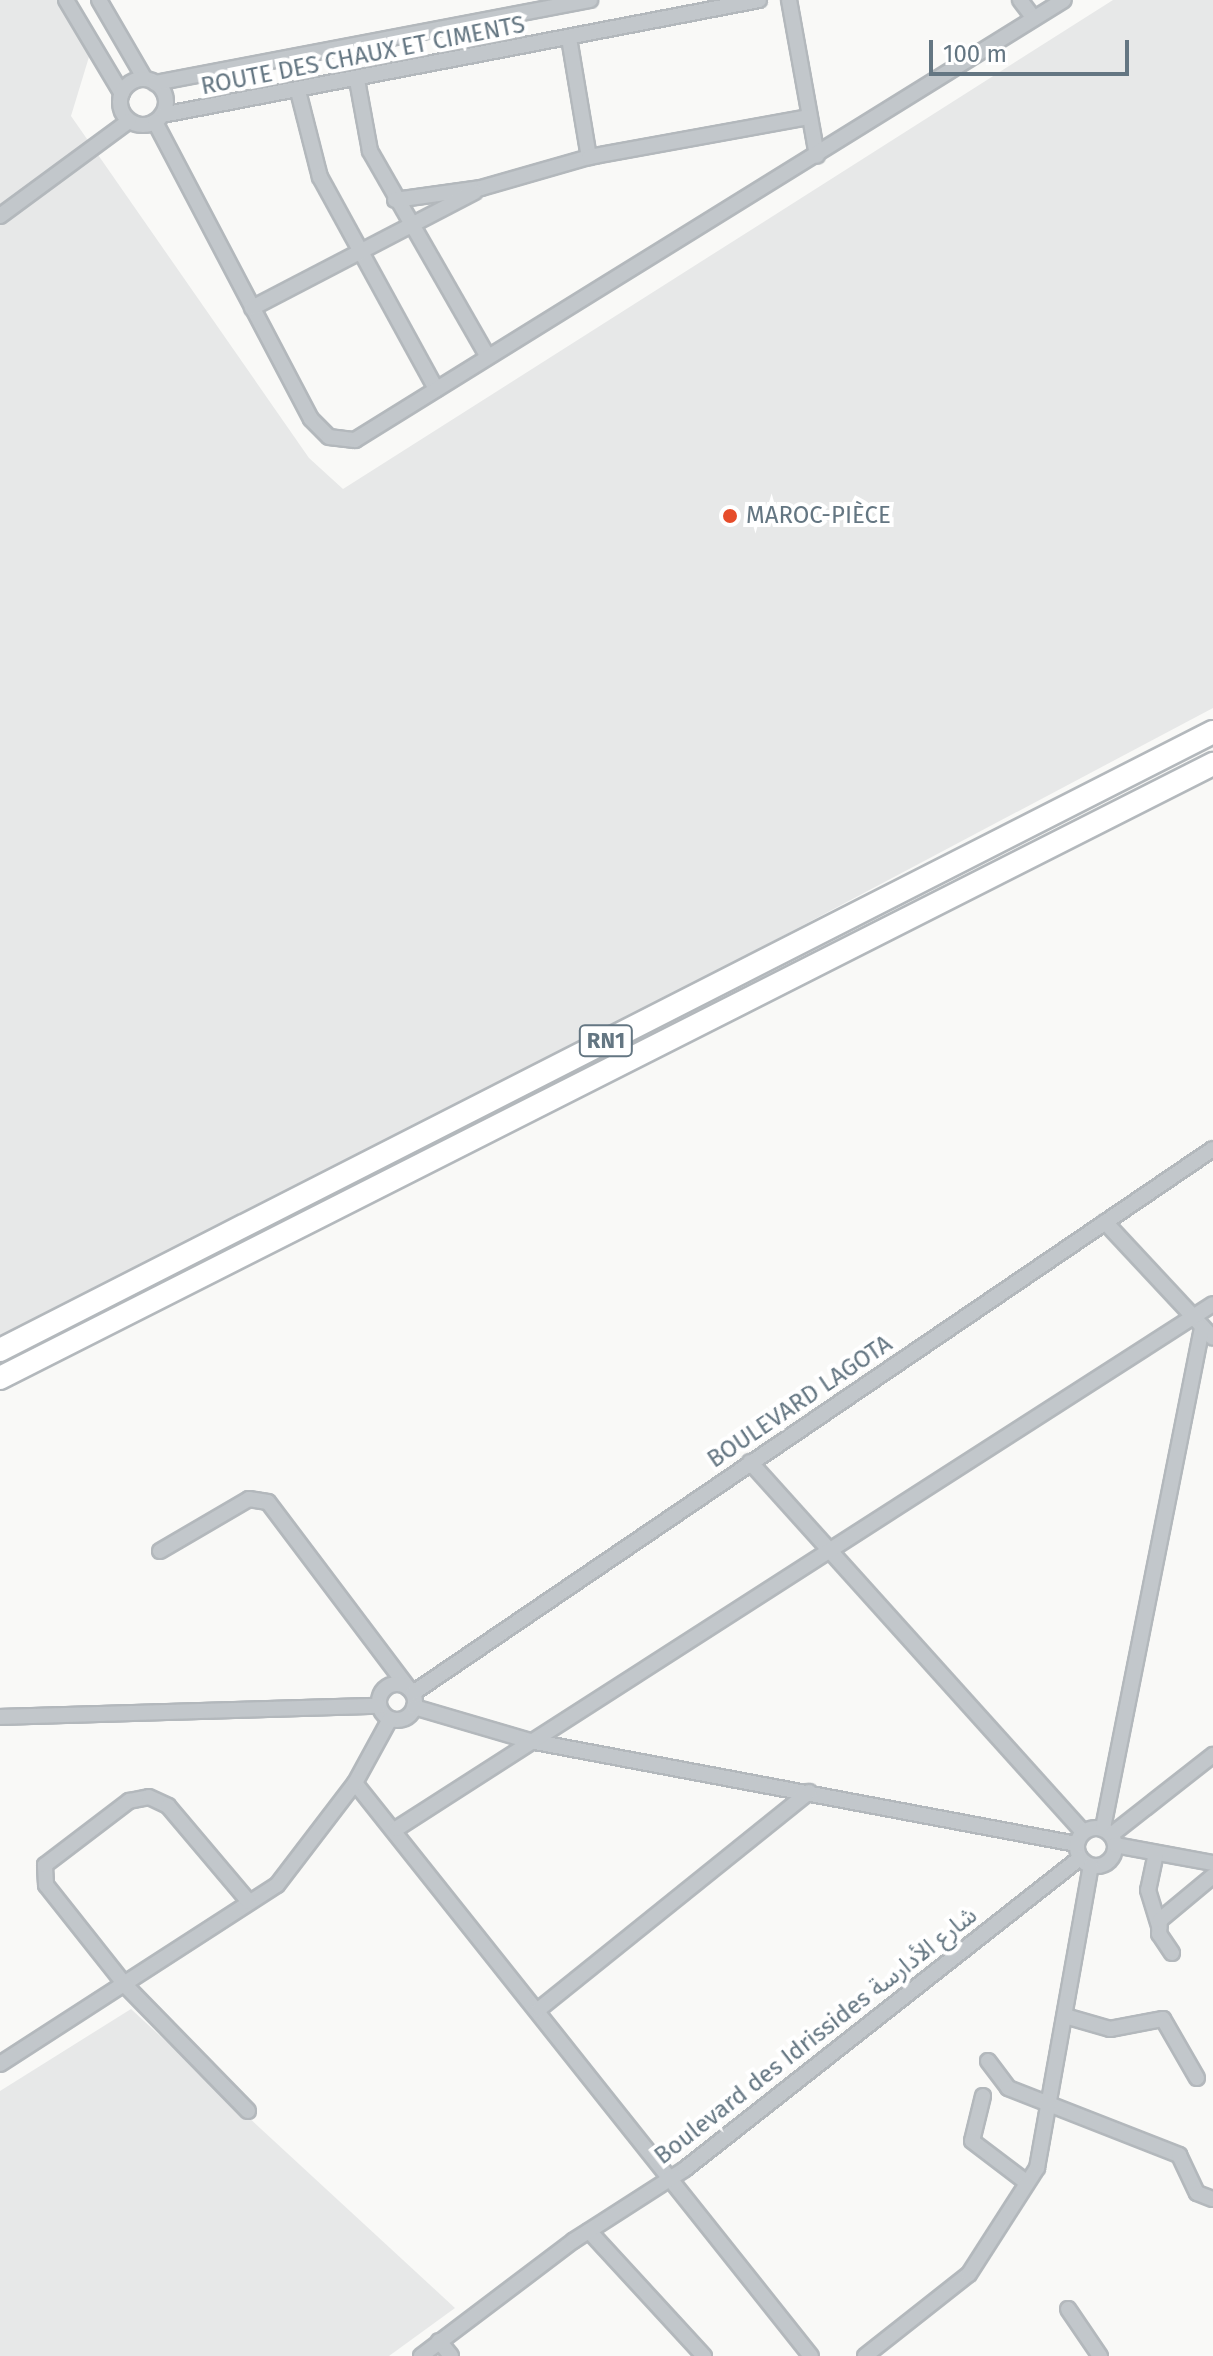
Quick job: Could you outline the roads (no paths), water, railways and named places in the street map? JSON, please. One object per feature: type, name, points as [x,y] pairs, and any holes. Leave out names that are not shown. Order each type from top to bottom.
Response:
[{"type":"highway","name":"RN1","points":[[0,1350],[1213,732]]},
{"type":"highway","name":"RN1","points":[[0,1378],[1213,764]]},
{"type":"street","points":[[0,216],[129,121],[122,94],[66,0]]},
{"type":"street","points":[[99,0],[166,101],[159,119],[252,308],[311,419],[329,437],[364,437],[436,389],[817,156],[1064,0]]},
{"type":"street","name":"ROUTE DES CHAUX ET CIMENTS","points":[[150,81],[590,0]]},
{"type":"street","name":"ROUTE DES CHAUX ET CIMENTS","points":[[129,121],[159,119],[759,0]]},
{"type":"street","points":[[789,0],[817,156]]},
{"type":"street","points":[[1020,0],[1033,17]]},
{"type":"street","points":[[569,38],[589,157]]},
{"type":"street","points":[[357,80],[370,151],[411,230],[488,357]]},
{"type":"street","points":[[122,94],[150,81]]},
{"type":"street","points":[[298,91],[311,153],[359,253],[436,389]]},
{"type":"street","points":[[395,200],[481,188],[589,157],[809,117]]},
{"type":"street","points":[[252,308],[411,230],[481,188]]},
{"type":"street","name":"BOULEVARD LAGOTA","points":[[412,1696],[750,1462],[1213,1149]]},
{"type":"street","points":[[1105,1222],[1203,1327]]},
{"type":"street","points":[[1110,1836],[1203,1327],[1213,1304]]},
{"type":"street","points":[[396,1829],[828,1554],[1203,1327]]},
{"type":"street","points":[[750,1462],[1082,1850],[1065,2016],[1042,2153],[969,2274],[865,2356]]},
{"type":"street","points":[[160,1551],[249,1499],[268,1502],[412,1696]]},
{"type":"street","points":[[379,1706],[387,1687],[530,1741],[809,1792],[1082,1850],[1110,1836],[1213,1755]]},
{"type":"street","points":[[379,1706],[390,1719],[402,1720],[412,1696]]},
{"type":"street","points":[[0,1717],[379,1706]]},
{"type":"street","points":[[0,2064],[126,1986],[277,1885],[355,1783],[390,1719]]},
{"type":"street","points":[[355,1783],[396,1829],[538,2010],[667,2181],[811,2356]]},
{"type":"street","points":[[538,2010],[809,1792]]},
{"type":"street","points":[[248,2111],[126,1986],[44,1875],[50,1858],[129,1801],[149,1797],[168,1806],[249,1902]]},
{"type":"street","points":[[1110,1836],[1156,1853],[1213,1863]]},
{"type":"street","name":"Boulevard des Idrissides شارع الأدارسة","points":[[421,2356],[589,2231],[667,2181],[1082,1850],[1105,1864],[1110,1836]]},
{"type":"street","points":[[1156,1853],[1148,1890],[1159,1927],[1172,1953]]},
{"type":"street","points":[[1159,1927],[1213,1876]]},
{"type":"street","points":[[1065,2016],[1110,2029],[1163,2019],[1197,2078]]},
{"type":"street","points":[[988,2061],[1008,2088],[1051,2101],[1179,2155],[1197,2193],[1213,2199]]},
{"type":"street","points":[[983,2096],[972,2141],[1026,2182]]},
{"type":"street","points":[[589,2231],[704,2356]]},
{"type":"street","points":[[1068,2309],[1100,2356]]},
{"type":"street","points":[[439,2341],[451,2356]]},
{"type":"place","name":"MAROC-PIÈCE","points":[[730,516]]}]
